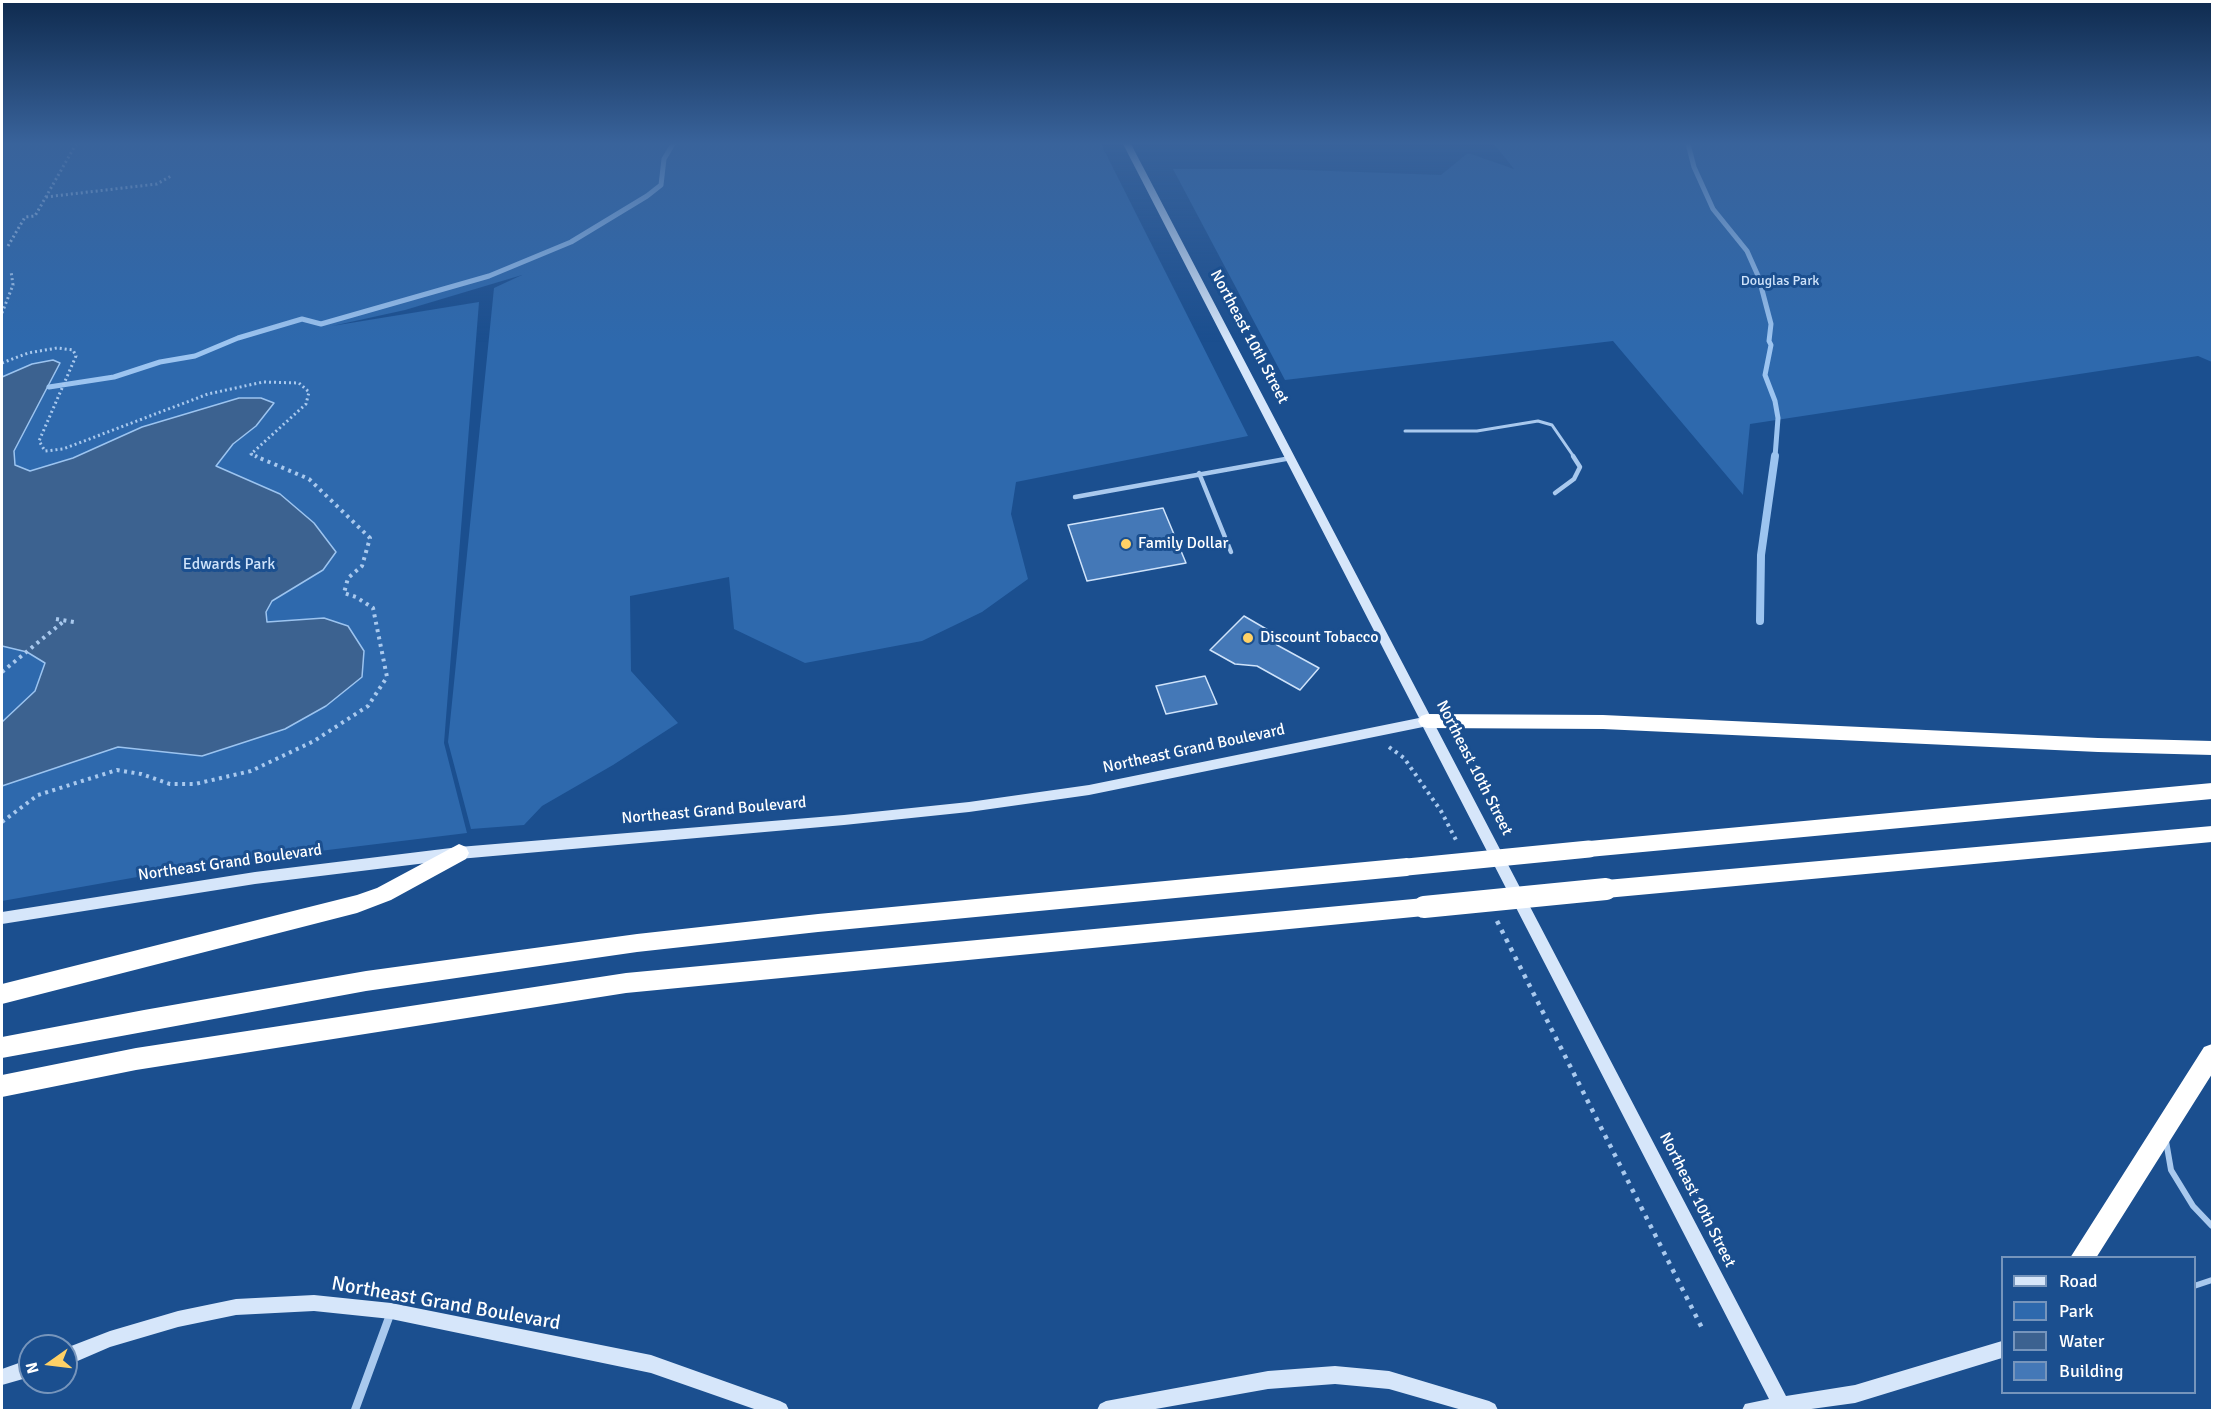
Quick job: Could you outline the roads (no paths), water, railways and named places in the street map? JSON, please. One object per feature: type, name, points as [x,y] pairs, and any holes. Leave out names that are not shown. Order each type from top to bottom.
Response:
[{"type":"highway","points":[[1427,721],[1603,722],[2098,745],[2212,747]]},
{"type":"highway","points":[[2,1048],[144,1020],[366,981],[637,943],[818,922],[2212,791]]},
{"type":"highway","points":[[2,1086],[136,1059],[626,983],[796,964],[2212,834]]},
{"type":"highway","points":[[2,994],[357,904],[384,894],[459,853]]},
{"type":"highway","points":[[2083,1256],[2212,1055]]},
{"type":"main road","name":"Northeast 10th Street","points":[[1161,210],[1783,1409]]},
{"type":"main road","name":"Northeast Grand Boulevard","points":[[2,918],[255,878],[459,853],[969,807],[1101,788],[1427,721]]},
{"type":"main road","name":"Northeast Grand Boulevard","points":[[78,1352],[110,1339],[178,1319],[236,1307],[314,1303],[391,1311],[651,1364],[780,1410]]},
{"type":"main road","points":[[1751,1410],[1783,1409],[1855,1394],[2001,1350]]},
{"type":"main road","points":[[2,1377],[18,1372]]},
{"type":"main road","points":[[1106,1410],[1268,1380],[1335,1375],[1389,1380],[1452,1405],[1489,1410]]},
{"type":"street","points":[[355,1410],[391,1311]]},
{"type":"lane","points":[[1405,431],[1477,431],[1538,421],[1552,425],[1580,467],[1574,479],[1555,493]]},
{"type":"lane","points":[[1075,497],[1291,458]]},
{"type":"lane","points":[[1199,473],[1231,552]]},
{"type":"lane","points":[[2164,1131],[2171,1170],[2193,1206],[2212,1226]]},
{"type":"lane","points":[[2196,1285],[2212,1280]]},
{"type":"water","points":[[53,360],[60,363],[14,451],[15,465],[30,471],[73,458],[142,427],[239,398],[261,398],[274,403],[256,426],[233,444],[216,466],[280,494],[314,523],[336,552],[323,570],[272,601],[266,612],[267,622],[324,618],[348,626],[364,651],[362,677],[326,706],[285,729],[202,756],[118,747],[2,786],[2,722],[35,691],[45,663],[27,652],[2,646],[2,377],[32,364]]},
{"type":"waterway","points":[[49,387],[114,377],[160,362],[195,356],[238,338],[302,319],[321,324],[489,276],[571,242],[624,210]]},
{"type":"waterway","points":[[1714,210],[1747,251],[1759,278],[1757,283],[1761,286],[1771,324],[1769,341],[1771,345],[1765,375],[1775,401],[1778,418],[1775,457]]},
{"type":"waterway","points":[[1760,621],[1761,555],[1775,456]]},
{"type":"place","name":"Family Dollar","points":[[1126,544]]},
{"type":"place","name":"Discount Tobacco","points":[[1248,638]]},
{"type":"park label","name":"Douglas Park","points":[[1780,281]]},
{"type":"park label","name":"Edwards Park","points":[[229,565]]}]
